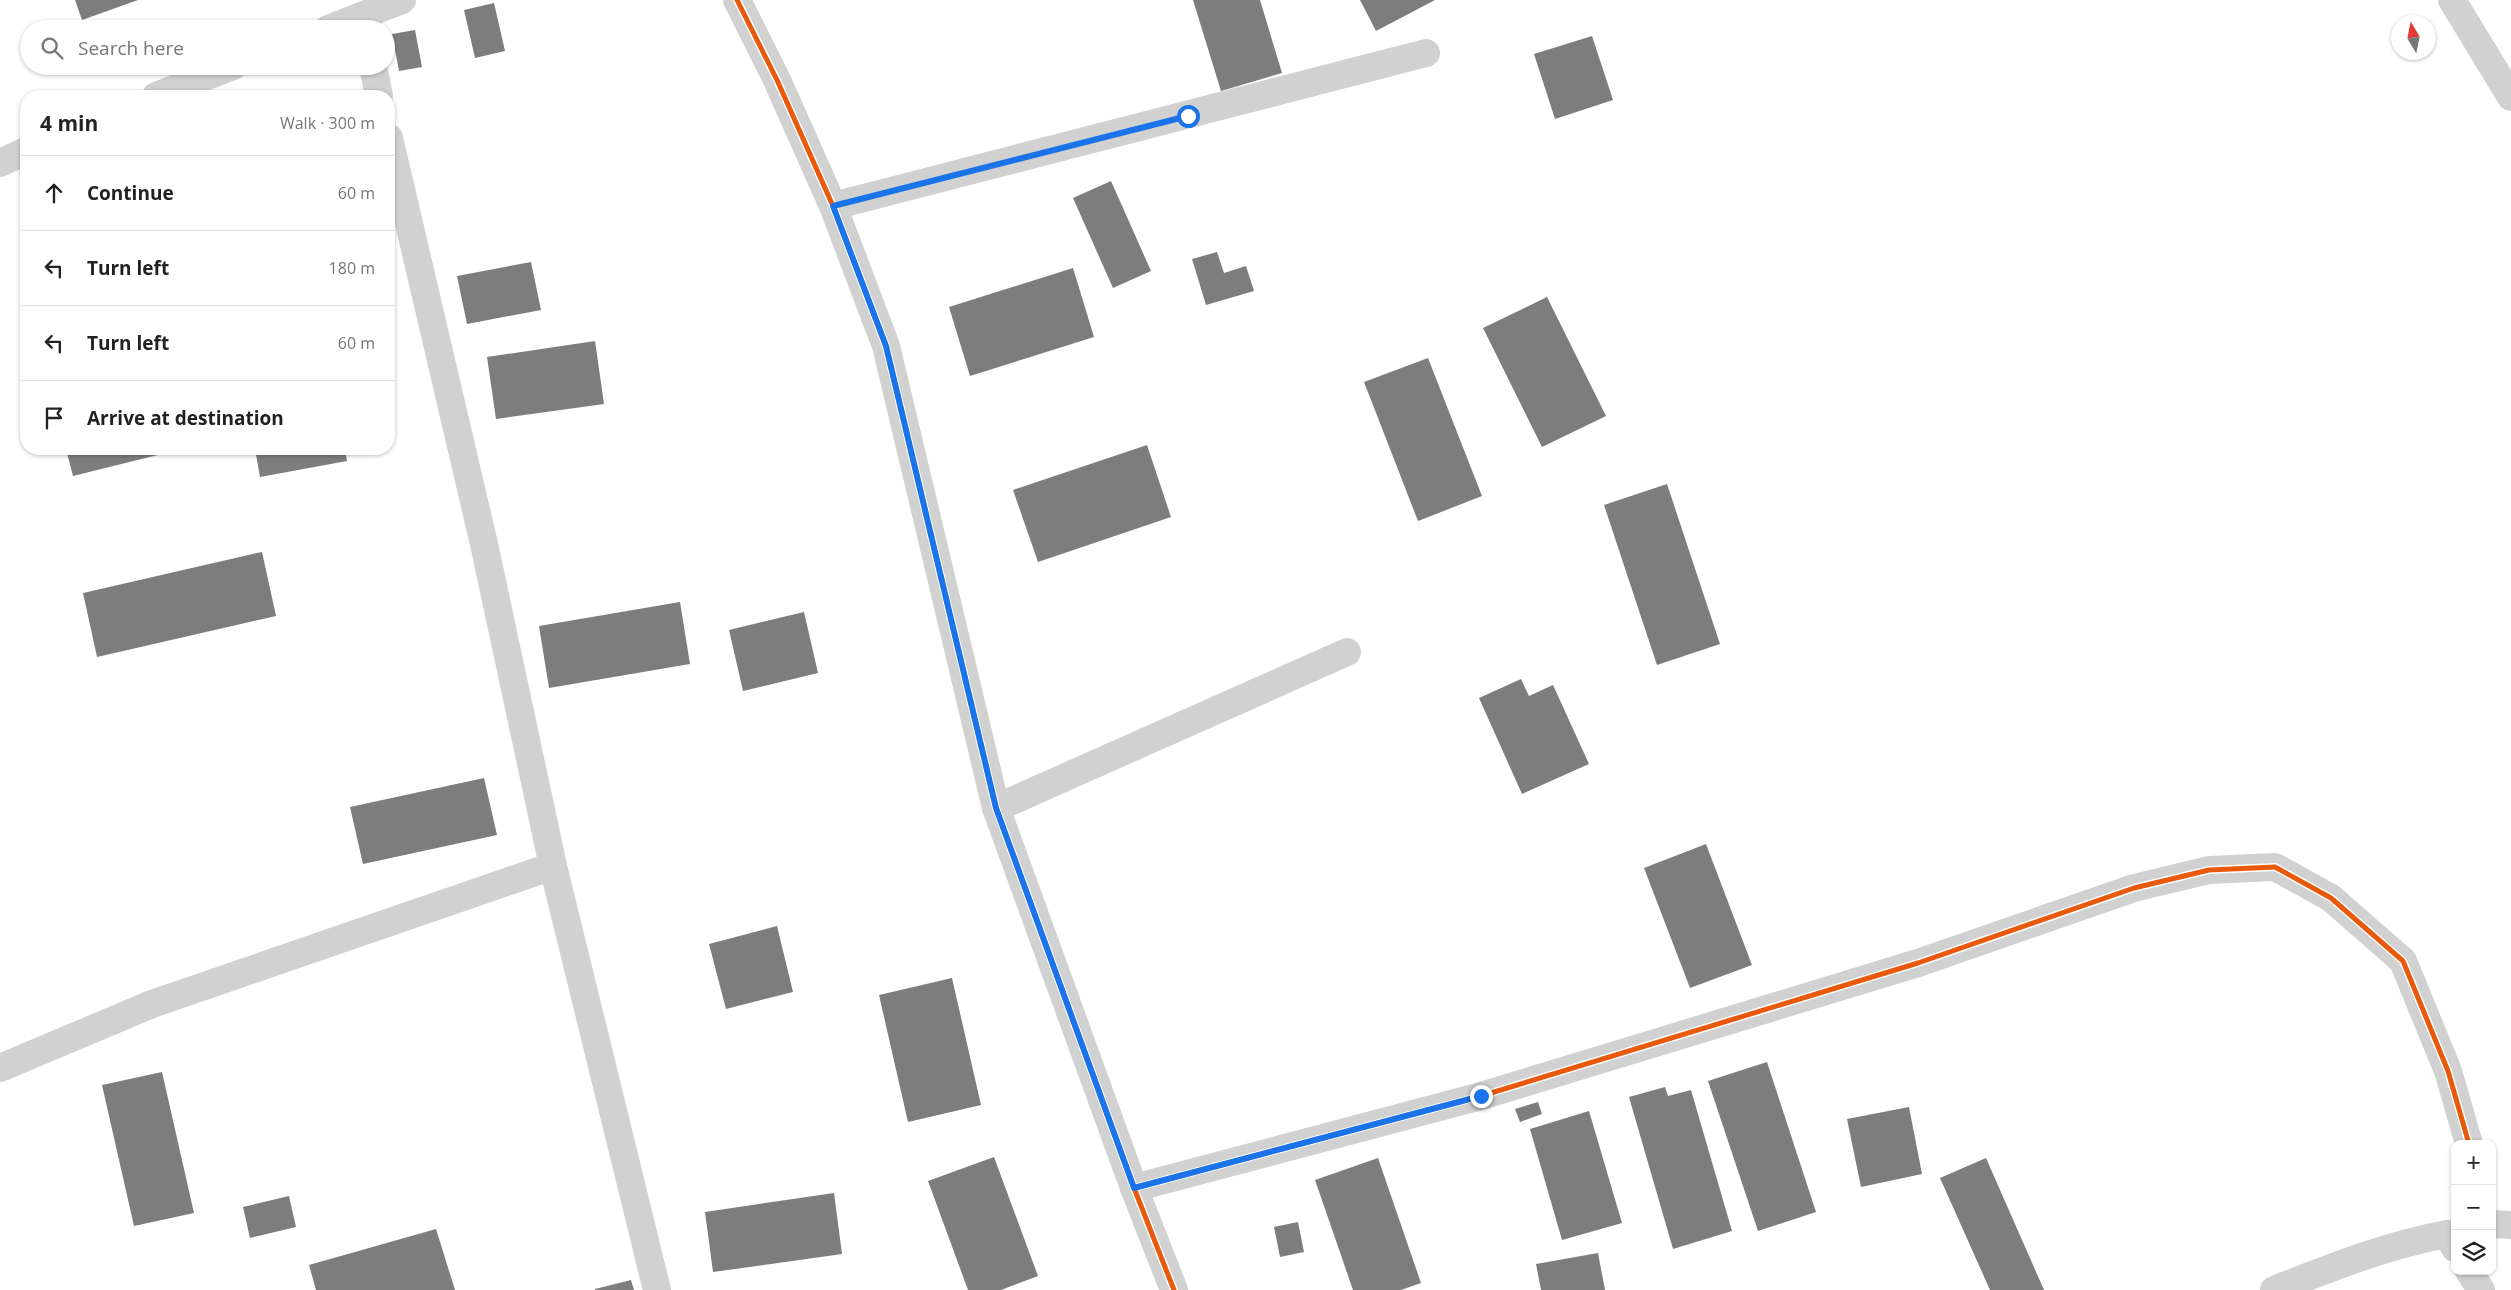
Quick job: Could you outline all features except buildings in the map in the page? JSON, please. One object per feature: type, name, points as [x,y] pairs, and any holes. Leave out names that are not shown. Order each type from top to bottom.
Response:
[{"type":"street","points":[[367,20],[402,0]]},
{"type":"street","points":[[738,0],[777,80],[833,206],[886,346],[996,808],[1134,1188],[1174,1290]]},
{"type":"street","points":[[2452,0],[2511,97]]},
{"type":"street","points":[[833,206],[1426,53]]},
{"type":"street","points":[[171,90],[210,75]]},
{"type":"street","points":[[374,75],[378,90]]},
{"type":"street","points":[[0,163],[20,154]]},
{"type":"street","points":[[395,164],[484,544],[553,866],[657,1290]]},
{"type":"street","points":[[996,808],[1347,652]]},
{"type":"street","points":[[0,1068],[152,1004],[553,866]]},
{"type":"street","points":[[1134,1188],[1481,1096],[1918,963],[2134,888],[2209,870],[2276,867],[2331,898],[2403,961],[2448,1071],[2468,1140]]},
{"type":"street","points":[[2496,1224],[2511,1225]]},
{"type":"street","points":[[2274,1290],[2326,1269],[2406,1243],[2451,1238]]},
{"type":"street","points":[[2472,1275],[2481,1290]]},
{"type":"cycle path","points":[[737,0],[777,80],[833,206],[886,346],[996,808],[1134,1188],[1174,1290]]},
{"type":"cycle path","points":[[1134,1188],[1481,1096],[1918,963],[2134,888],[2209,870],[2275,867],[2331,898],[2403,961],[2448,1071],[2468,1140]]},
{"type":"route","points":[[1188,116],[833,206],[886,346],[926,506],[996,808],[1134,1188],[1270,1154],[1481,1096]]}]
